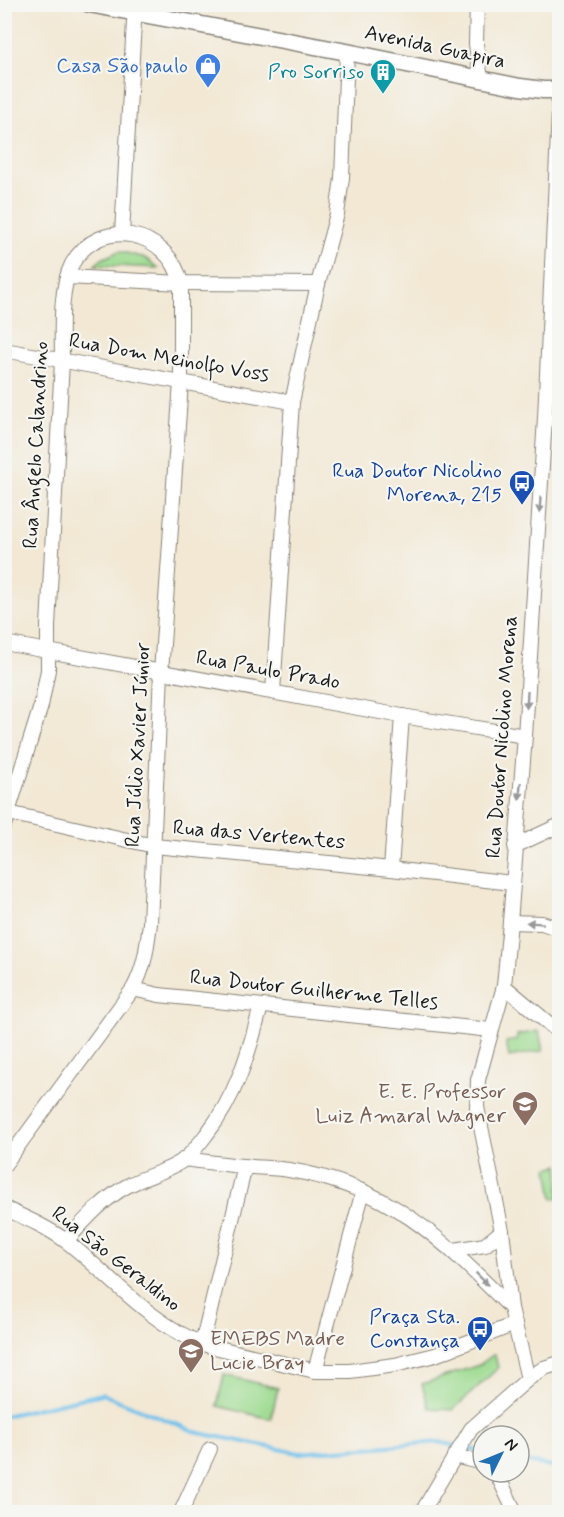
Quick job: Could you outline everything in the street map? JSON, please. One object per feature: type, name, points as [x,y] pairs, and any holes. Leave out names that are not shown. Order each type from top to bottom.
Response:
[{"type":"main road","name":"Avenida Guapira","points":[[89,4],[135,9],[481,80],[543,90],[559,90]]},
{"type":"street","points":[[477,4],[476,44],[481,80]]},
{"type":"street","points":[[122,234],[135,9]]},
{"type":"street","points":[[273,692],[292,402],[318,284],[337,214],[341,187],[348,52]]},
{"type":"street","name":"Rua Doutor Nicolino Morena","points":[[528,1378],[511,1308],[502,1231],[476,1100],[478,1080],[504,986],[552,418],[559,90]]},
{"type":"street","points":[[181,283],[174,263],[160,248],[142,237],[122,234],[103,238],[86,247],[74,262],[67,278],[181,283],[318,284]]},
{"type":"street","name":"Rua Ângelo Calandrino","points":[[6,817],[45,689],[63,319],[67,278]]},
{"type":"street","name":"Rua Júlio Xavier Júnior","points":[[4,1165],[133,989],[142,972],[146,957],[150,923],[161,673],[181,382],[181,283]]},
{"type":"street","name":"Rua Dom Meinolfo Voss","points":[[4,350],[292,402]]},
{"type":"street","name":"Rua Paulo Prado","points":[[4,643],[161,673],[525,736]]},
{"type":"street","points":[[391,869],[402,716]]},
{"type":"street","name":"Rua das Vertentes","points":[[6,817],[154,846],[512,883]]},
{"type":"street","points":[[515,846],[560,825]]},
{"type":"street","points":[[510,922],[542,923],[560,929]]},
{"type":"street","points":[[504,986],[560,1033]]},
{"type":"street","name":"Rua Doutor Guilherme Telles","points":[[133,989],[261,1006],[491,1030]]},
{"type":"street","points":[[66,1241],[98,1207],[114,1195],[184,1159],[214,1125],[230,1100],[251,1048],[261,1006]]},
{"type":"street","points":[[184,1159],[246,1167],[287,1169],[343,1183],[363,1191],[400,1210],[454,1250],[511,1308]]},
{"type":"street","points":[[202,1344],[246,1167]]},
{"type":"street","points":[[315,1371],[363,1191]]},
{"type":"street","name":"Rua São Geraldino","points":[[4,1208],[66,1241],[145,1310],[177,1332],[202,1344],[315,1371],[350,1371],[395,1365],[435,1355],[515,1324]]},
{"type":"street","points":[[454,1250],[485,1245],[502,1231]]},
{"type":"street","points":[[486,1424],[528,1378],[544,1368],[560,1363]]},
{"type":"street","points":[[422,1512],[455,1454],[471,1439]]},
{"type":"street","points":[[181,1512],[210,1449]]},
{"type":"street","points":[[455,1454],[471,1459]]},
{"type":"street","points":[[502,1484],[515,1512]]},
{"type":"green space","points":[[119,251],[145,258],[158,268],[95,265]]},
{"type":"green space","points":[[539,1031],[543,1051],[509,1057],[506,1042],[517,1040],[517,1035]]},
{"type":"green space","points":[[559,1165],[559,1197],[553,1199],[548,1168]]},
{"type":"green space","points":[[495,1355],[498,1368],[453,1410],[429,1408],[422,1384],[479,1365]]},
{"type":"green space","points":[[224,1375],[278,1388],[271,1419],[217,1406]]},
{"type":"waterway","points":[[4,1416],[102,1394],[199,1433],[299,1453],[439,1442],[471,1449]]},
{"type":"waterway","points":[[531,1463],[560,1467]]},
{"type":"place","name":"Casa São paulo","points":[[208,89]]},
{"type":"place","name":"Pro Sorriso","points":[[383,95]]},
{"type":"place","name":"Rua Doutor Nicolino Morena, 215","points":[[522,506]]},
{"type":"place","name":"E. E. Professor Luiz Amaral Wagner","points":[[525,1127]]},
{"type":"place","name":"Praça Sta. Constança","points":[[480,1352]]},
{"type":"place","name":"EMEBS Madre Lucie Bray","points":[[191,1374]]}]
